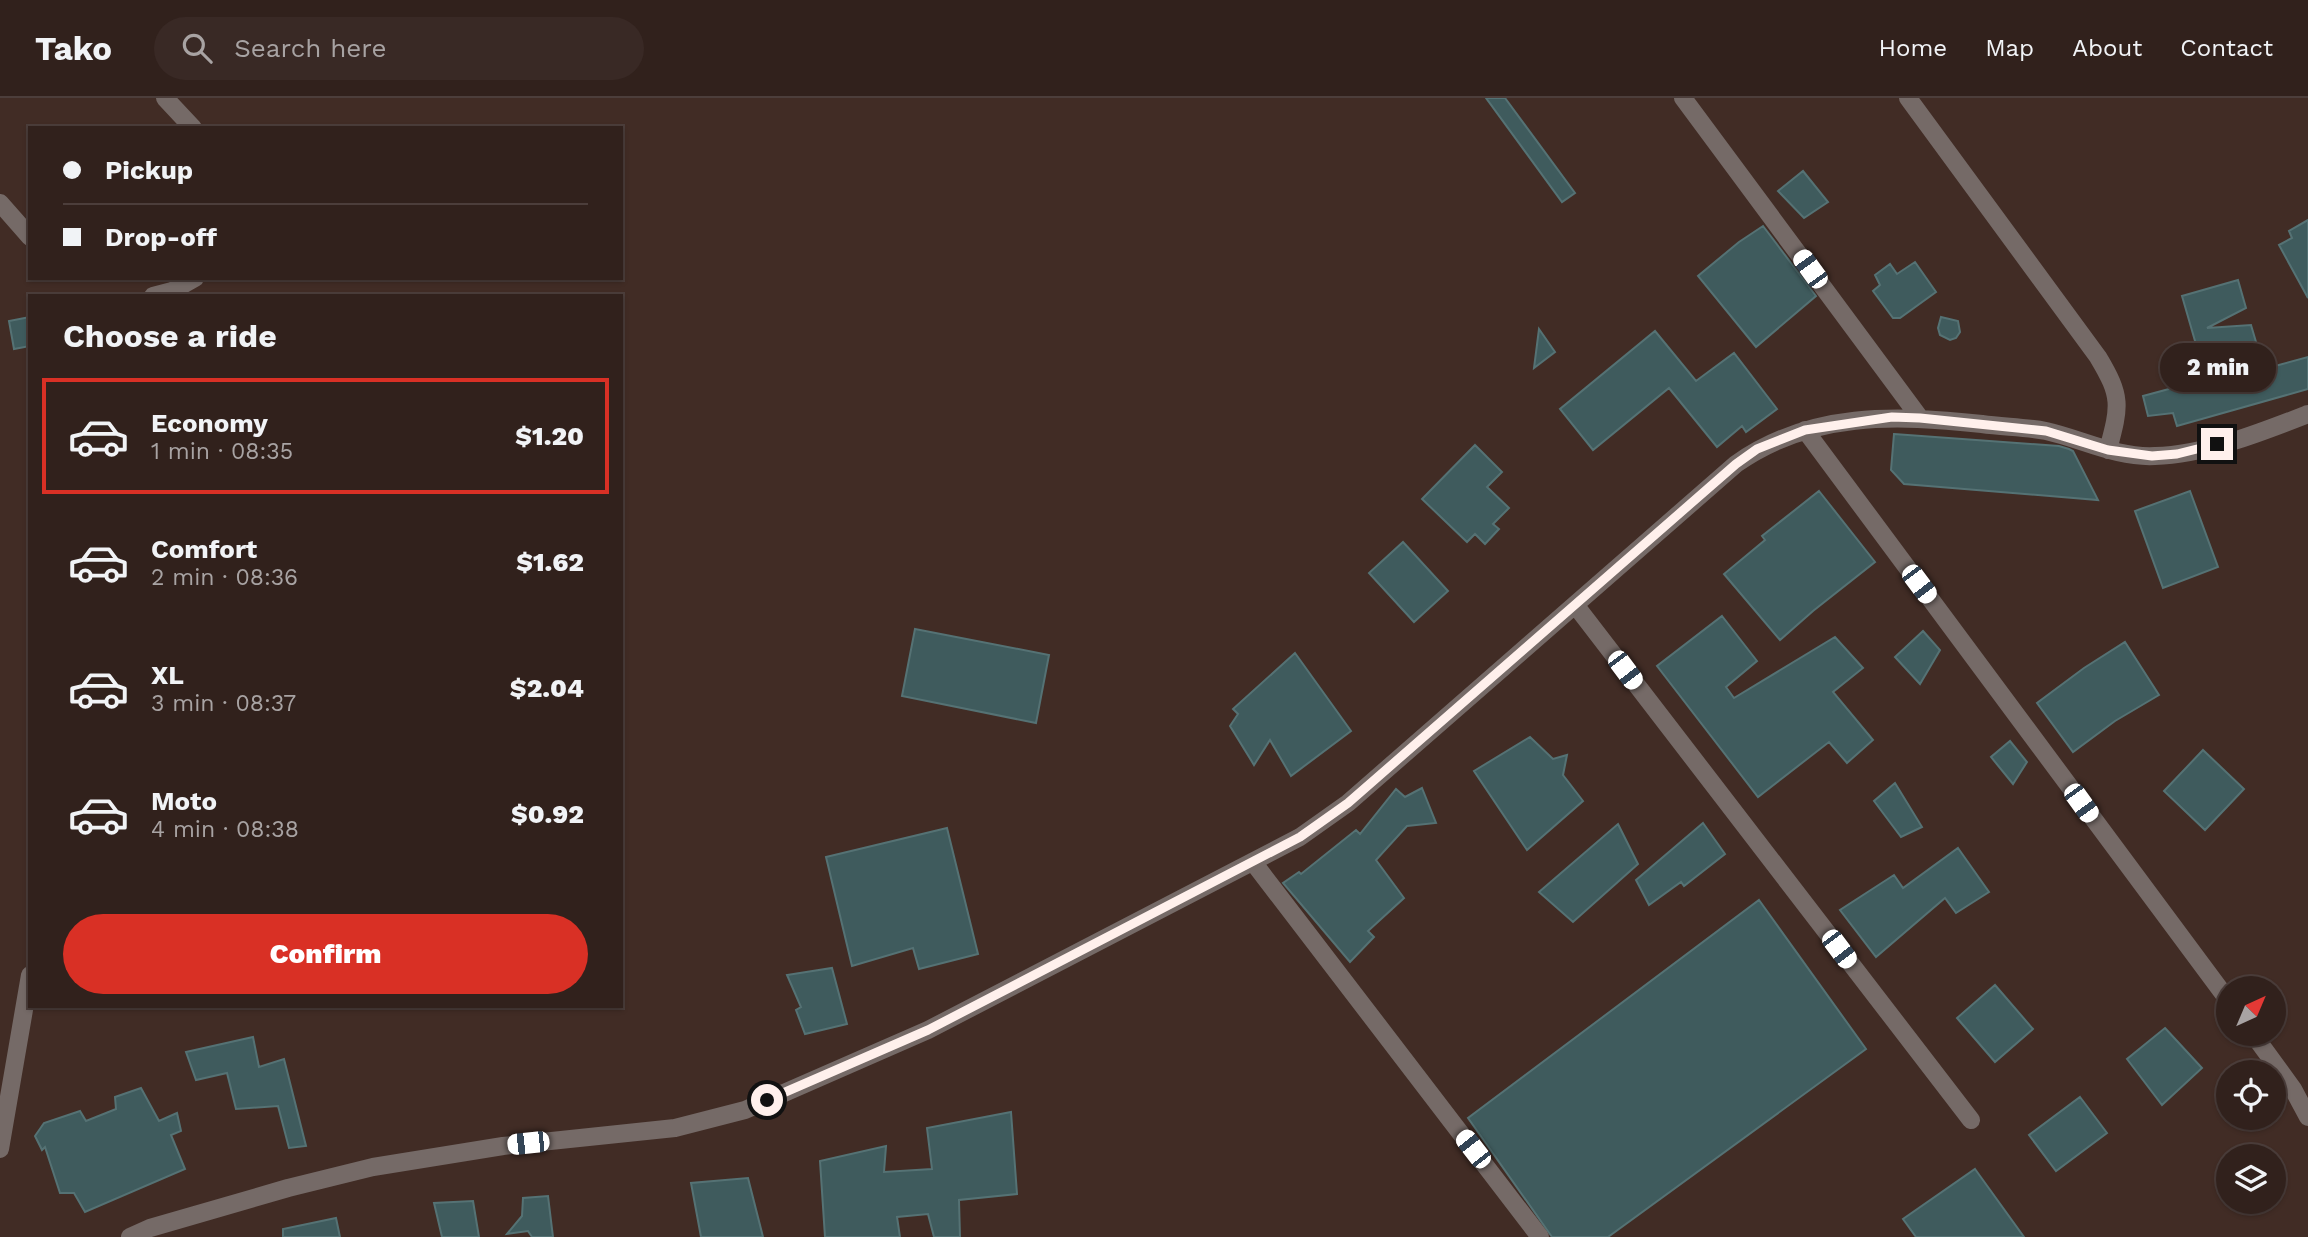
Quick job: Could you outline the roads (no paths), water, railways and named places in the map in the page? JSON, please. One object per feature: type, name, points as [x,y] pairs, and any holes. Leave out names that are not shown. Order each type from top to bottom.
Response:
[{"type":"street","points":[[165,98],[191,126]]},
{"type":"street","points":[[1684,98],[1920,418]]},
{"type":"street","points":[[1908,98],[2110,377],[2117,393],[2118,407],[2108,450]]},
{"type":"street","points":[[0,203],[28,235]]},
{"type":"street","points":[[161,294],[191,280]]},
{"type":"street","points":[[130,1237],[153,1233],[288,1188],[373,1167],[503,1146],[675,1128],[744,1110],[928,1030],[1300,837],[1348,803],[1736,464],[1757,449],[1805,430],[1892,417],[1920,418],[2046,431],[2108,450],[2152,456],[2177,454],[2237,439],[2308,414]]},
{"type":"street","points":[[1805,430],[2216,984]]},
{"type":"street","points":[[1576,606],[1971,1120]]},
{"type":"street","points":[[1253,862],[1540,1237]]},
{"type":"street","points":[[0,1149],[28,987]]},
{"type":"street","points":[[2262,1046],[2293,1088],[2308,1117]]}]
